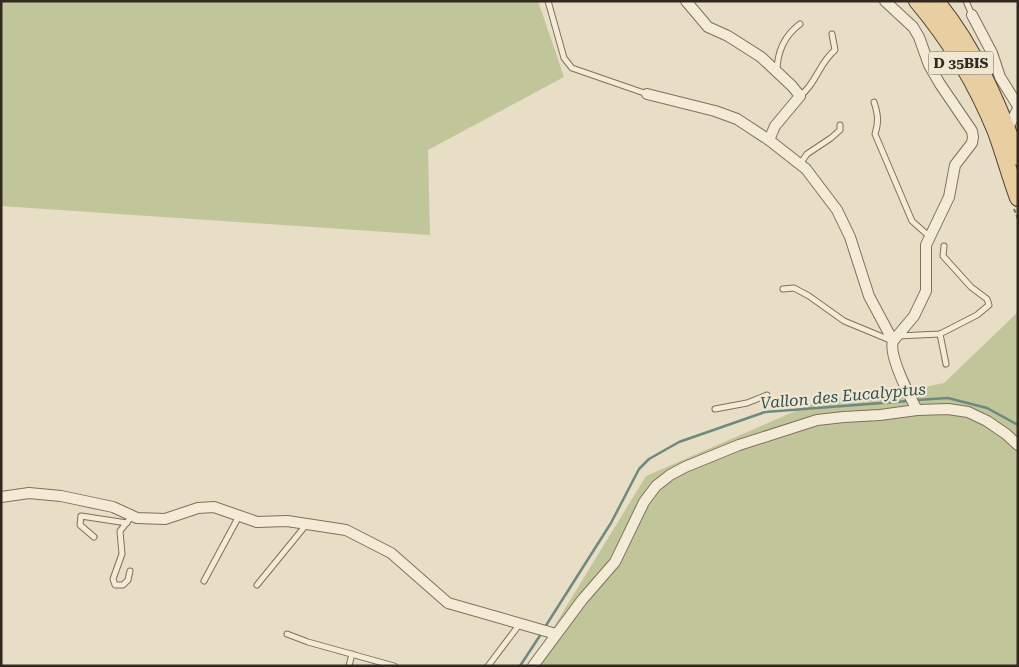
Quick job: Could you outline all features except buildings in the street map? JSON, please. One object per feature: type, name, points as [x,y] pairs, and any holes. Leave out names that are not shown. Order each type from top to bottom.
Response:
[{"type":"main road","name":"D 35BIS","points":[[917,1],[954,50],[975,88],[995,132],[1018,198]]},
{"type":"main road","name":"D 35BIS","points":[[936,1],[966,43],[995,98],[1018,157]]},
{"type":"street","points":[[686,1],[708,27],[728,36],[761,57],[800,96],[775,126],[769,140]]},
{"type":"street","points":[[885,1],[916,32],[936,78],[972,131],[973,137],[972,143],[955,165],[949,197],[926,244],[926,292],[914,316],[895,339],[892,346],[915,407]]},
{"type":"street","points":[[972,15],[992,53],[1000,77],[1017,102]]},
{"type":"street","points":[[647,94],[715,111],[737,119],[769,140],[806,169],[837,210],[850,237],[869,296],[895,339]]},
{"type":"street","points":[[995,98],[1017,102]]},
{"type":"street","points":[[1007,129],[1017,102]]},
{"type":"street","points":[[533,666],[551,633],[614,562],[644,502],[656,486],[685,466],[739,445],[816,420],[880,415],[915,407],[968,412],[988,421],[1018,445]]},
{"type":"street","points":[[1,496],[29,492],[61,496],[113,507],[129,519],[164,519],[198,508],[214,507],[257,522],[287,521],[346,530],[391,553],[448,603],[551,633]]},
{"type":"lane","points":[[548,1],[564,58],[572,68],[647,94]]},
{"type":"lane","points":[[966,1],[972,15]]},
{"type":"lane","points":[[777,72],[777,58],[783,44],[800,24]]},
{"type":"lane","points":[[800,96],[809,89],[823,63],[835,50],[832,34]]},
{"type":"lane","points":[[874,102],[878,116],[875,134],[896,185],[912,221],[931,237]]},
{"type":"lane","points":[[800,164],[807,154],[840,130],[840,125]]},
{"type":"lane","points":[[783,289],[794,288],[809,296],[844,321],[895,339],[940,334],[977,315],[989,305],[987,299],[971,287],[943,256],[944,246]]},
{"type":"lane","points":[[940,334],[946,364]]},
{"type":"lane","points":[[714,410],[747,403],[767,395]]},
{"type":"lane","points":[[94,537],[80,525],[81,516],[129,519]]},
{"type":"lane","points":[[204,581],[239,516]]},
{"type":"lane","points":[[129,519],[120,532],[122,554],[113,579],[115,585],[123,585],[128,580],[130,571]]},
{"type":"lane","points":[[257,585],[306,524]]},
{"type":"lane","points":[[488,666],[519,625]]},
{"type":"lane","points":[[287,634],[394,666]]},
{"type":"lane","points":[[349,666],[352,654]]},
{"type":"green space","points":[[1,1],[538,1],[564,77],[428,150],[430,235],[1,206]]},
{"type":"green space","points":[[1018,312],[1018,666],[530,666],[646,476],[821,400],[886,395],[944,383]]},
{"type":"waterway","name":"Vallon des Eucalyptus","points":[[916,400],[948,398],[987,408],[1018,425]]},
{"type":"waterway","name":"Vallon des Eucalyptus","points":[[545,627],[611,523],[639,469],[649,459],[679,442],[765,412],[908,401]]},
{"type":"waterway","name":"Vallon des Eucalyptus","points":[[520,666],[541,634]]}]
